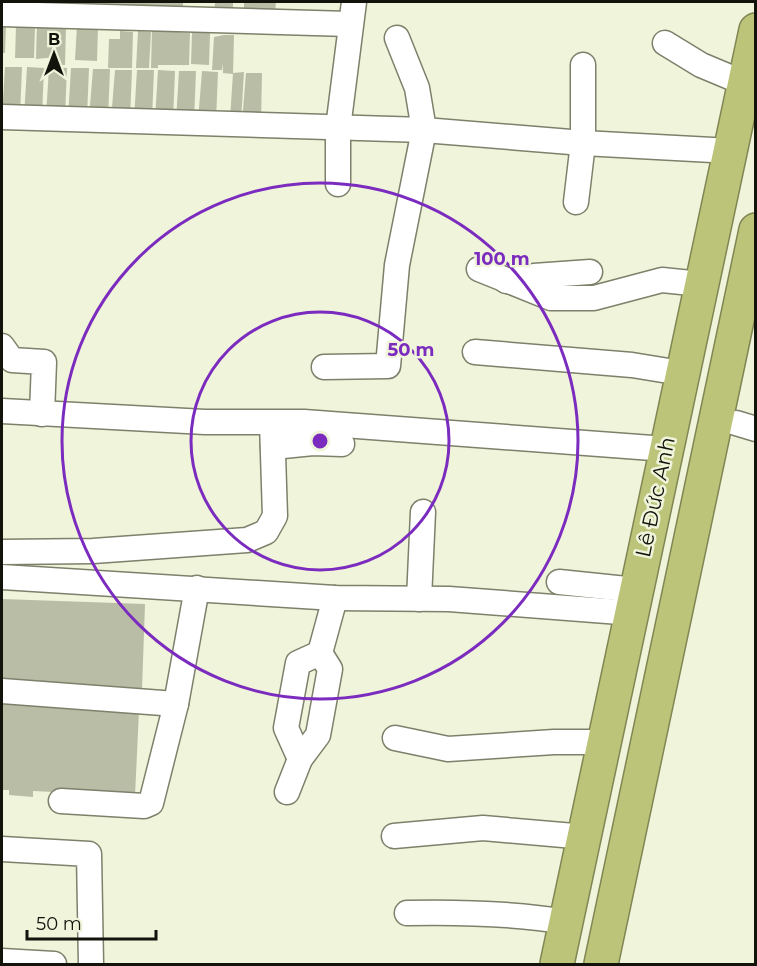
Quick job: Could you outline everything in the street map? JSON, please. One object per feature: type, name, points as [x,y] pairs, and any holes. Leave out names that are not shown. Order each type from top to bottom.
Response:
[{"type":"highway","name":"Lê Đức Anh","points":[[576,964],[739,152],[744,83],[756,30]]},
{"type":"highway","name":"Lê Đức Anh","points":[[557,964],[586,837],[701,284],[739,152],[756,119]]},
{"type":"highway","name":"Lê Đức Anh","points":[[601,964],[756,230]]},
{"type":"highway","points":[[622,964],[746,426],[756,336]]},
{"type":"street","points":[[2,14],[352,13],[338,128],[338,184]]},
{"type":"street","points":[[324,367],[388,366],[397,265],[424,130],[417,88],[397,38]]},
{"type":"street","points":[[665,43],[701,65],[744,83]]},
{"type":"street","points":[[576,202],[583,143],[583,65]]},
{"type":"street","points":[[2,117],[424,130],[583,143],[739,152]]},
{"type":"street","points":[[479,268],[551,298],[594,298],[662,280],[701,284]]},
{"type":"street","points":[[506,281],[534,276],[590,272]]},
{"type":"street","points":[[2,346],[12,360],[44,362],[42,414]]},
{"type":"street","points":[[475,352],[632,365],[681,372]]},
{"type":"street","points":[[2,411],[350,425],[666,449]]},
{"type":"street","points":[[2,552],[93,551],[247,540],[266,531],[275,516],[272,423]]},
{"type":"street","points":[[273,447],[313,443],[342,444]]},
{"type":"street","points":[[419,599],[423,512]]},
{"type":"street","points":[[2,577],[335,598],[634,601]]},
{"type":"street","points":[[559,582],[634,601]]},
{"type":"street","points":[[61,801],[135,806],[151,802],[176,704],[197,588]]},
{"type":"street","points":[[288,792],[300,759],[318,735],[330,669],[320,653],[335,598]]},
{"type":"street","points":[[300,759],[286,728],[298,663],[320,653]]},
{"type":"street","points":[[2,691],[176,704]]},
{"type":"street","points":[[395,738],[410,739],[447,749],[554,742],[605,742]]},
{"type":"street","points":[[394,836],[483,828],[586,837]]},
{"type":"street","points":[[2,849],[89,854],[91,964]]},
{"type":"street","points":[[407,913],[450,912],[539,917],[566,922]]},
{"type":"street","points":[[2,961],[54,964]]},
{"type":"building","points":[[2,2],[183,2],[183,10],[2,6]]},
{"type":"building","points":[[215,2],[233,2],[233,15],[214,15]]},
{"type":"building","points":[[244,2],[276,2],[275,13],[244,12]]},
{"type":"building","points":[[37,22],[66,26],[65,65],[56,65],[56,57],[36,59]]},
{"type":"building","points":[[2,25],[6,25],[5,53],[2,53]]},
{"type":"building","points":[[77,25],[98,26],[97,61],[75,60]]},
{"type":"building","points":[[16,26],[35,26],[34,58],[15,58]]},
{"type":"building","points":[[152,30],[190,33],[189,65],[158,65],[158,68],[151,68]]},
{"type":"building","points":[[120,31],[133,32],[132,68],[108,68],[109,39],[120,39]]},
{"type":"building","points":[[138,31],[151,32],[149,68],[136,68]]},
{"type":"building","points":[[192,32],[210,33],[209,65],[191,64]]},
{"type":"building","points":[[234,35],[233,74],[223,73],[223,63],[222,70],[212,70],[214,37]]},
{"type":"building","points":[[5,67],[22,67],[20,116],[2,117]]},
{"type":"building","points":[[27,67],[44,68],[42,116],[24,117]]},
{"type":"building","points":[[49,67],[67,68],[65,117],[46,117]]},
{"type":"building","points":[[71,68],[89,68],[87,117],[68,118]]},
{"type":"building","points":[[93,69],[110,69],[108,118],[89,118]]},
{"type":"building","points":[[115,70],[132,70],[130,119],[111,120]]},
{"type":"building","points":[[137,70],[154,70],[152,119],[134,119]]},
{"type":"building","points":[[158,70],[175,71],[173,120],[155,120]]},
{"type":"building","points":[[179,71],[196,71],[194,120],[176,121]]},
{"type":"building","points":[[202,71],[218,72],[216,121],[198,121]]},
{"type":"building","points":[[244,72],[241,121],[230,119],[233,73]]},
{"type":"building","points":[[246,73],[262,73],[261,122],[242,122]]},
{"type":"building","points":[[2,599],[145,604],[142,690],[2,685]]},
{"type":"building","points":[[2,704],[139,711],[135,796],[33,791],[33,797],[9,795],[9,790],[2,790]]}]
